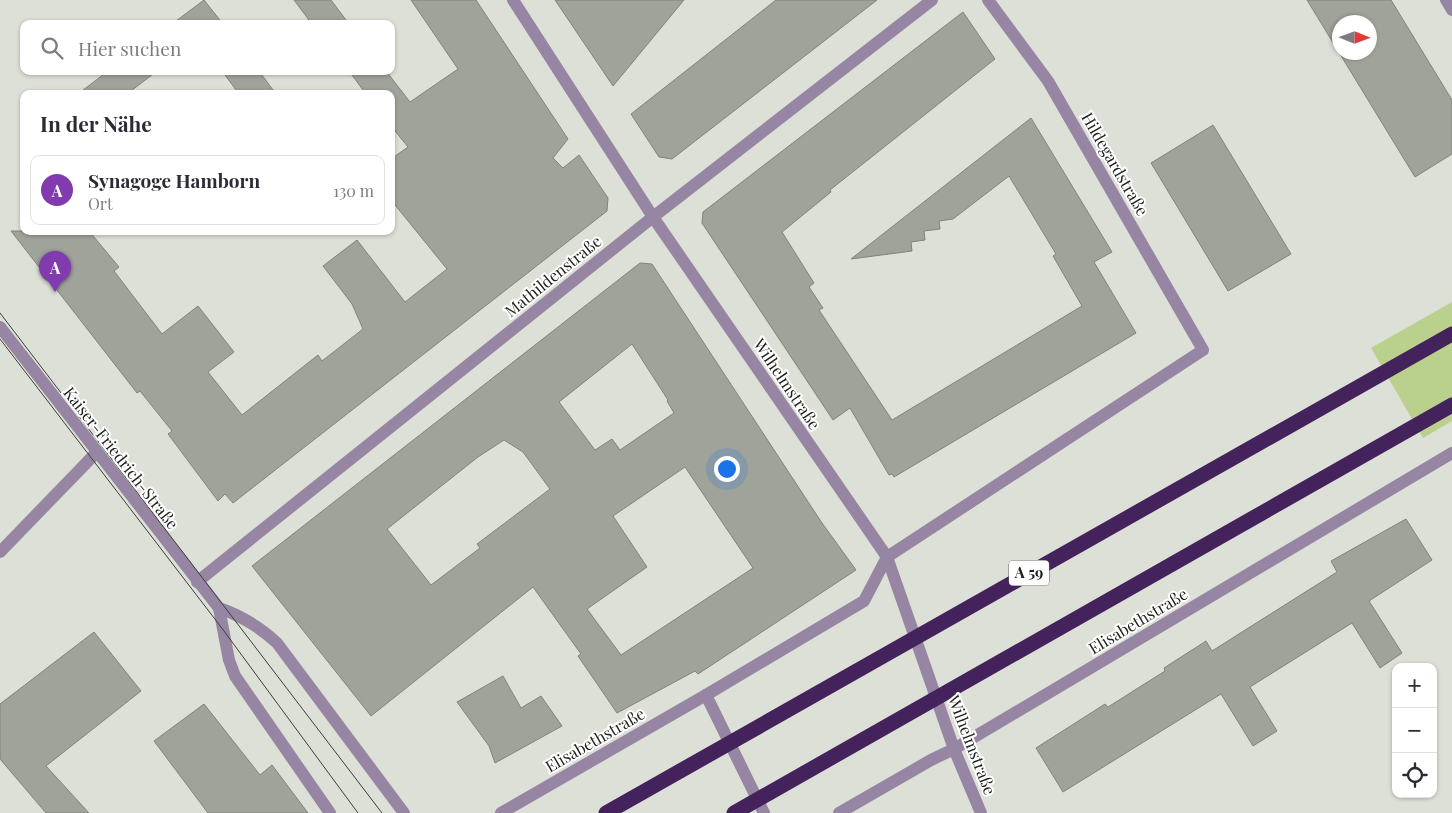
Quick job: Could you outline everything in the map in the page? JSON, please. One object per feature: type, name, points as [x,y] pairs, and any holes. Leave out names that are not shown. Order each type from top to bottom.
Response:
[{"type":"highway","name":"A 59","points":[[606,813],[1452,334]]},
{"type":"highway","points":[[734,813],[1452,405]]},
{"type":"street","name":"Wilhelmstraße","points":[[513,0],[653,217],[887,557],[954,749],[981,813]]},
{"type":"street","name":"Mathildenstraße","points":[[197,582],[653,217],[932,0]]},
{"type":"street","name":"Hildegardstraße","points":[[988,0],[1048,80],[1203,350]]},
{"type":"street","points":[[1446,0],[1452,10]]},
{"type":"street","name":"Kaiser-Friedrich-Straße","points":[[0,327],[219,608],[229,660],[236,676],[330,813]]},
{"type":"street","name":"Elisabethstraße","points":[[500,813],[706,695],[864,601],[887,557],[1203,350]]},
{"type":"street","points":[[0,552],[96,452]]},
{"type":"street","name":"Elisabethstraße","points":[[839,813],[931,760],[954,749],[1452,453]]},
{"type":"street","points":[[219,608],[242,616],[261,628],[277,643],[404,813]]},
{"type":"street","points":[[706,695],[764,813]]},
{"type":"green space","points":[[1452,302],[1452,421],[1423,438],[1371,348]]},
{"type":"building","points":[[204,0],[220,20],[177,20]]},
{"type":"building","points":[[294,0],[331,0],[346,20],[309,20]]},
{"type":"building","points":[[411,0],[476,0],[568,139],[553,158],[563,168],[579,155],[608,198],[607,211],[233,503],[225,494],[218,501],[168,434],[172,431],[140,391],[137,393],[11,231],[20,231],[20,235],[92,235],[119,267],[114,271],[162,334],[198,306],[234,352],[208,372],[242,415],[318,355],[322,361],[363,329],[352,304],[323,266],[357,240],[405,302],[447,269],[395,205],[395,156],[408,147],[395,131],[395,90],[363,90],[352,75],[389,75],[410,102],[458,69]]},
{"type":"building","points":[[555,0],[684,0],[613,86]]},
{"type":"building","points":[[776,0],[877,0],[672,159],[659,157],[631,114]]},
{"type":"building","points":[[1307,0],[1391,0],[1452,100],[1452,154],[1415,177],[1344,60],[1377,60],[1377,15],[1332,15],[1332,41]]},
{"type":"building","points":[[963,12],[995,59],[830,190],[831,192],[782,232],[814,283],[809,287],[823,308],[819,310],[892,420],[1082,306],[1053,256],[1056,254],[1009,176],[953,219],[939,221],[940,229],[924,231],[925,240],[911,242],[912,251],[851,259],[1031,118],[1112,252],[1094,262],[1136,333],[894,477],[892,474],[889,475],[850,408],[833,420],[702,223],[703,212]]},
{"type":"building","points":[[103,75],[152,75],[132,90],[83,90]]},
{"type":"building","points":[[225,75],[262,75],[273,90],[236,90]]},
{"type":"building","points":[[1213,125],[1291,254],[1228,291],[1151,163]]},
{"type":"building","points":[[640,263],[652,264],[822,523],[856,570],[698,674],[695,671],[617,713],[578,656],[581,654],[533,587],[371,716],[252,566]],"holes":[[[632,344],[668,400],[674,413],[620,450],[612,439],[595,450],[559,402]],[[504,440],[523,452],[550,489],[477,544],[480,548],[431,585],[387,529],[478,457]],[[685,467],[753,568],[621,655],[587,609],[647,567],[613,516]]]},
{"type":"building","points":[[1406,519],[1432,560],[1369,601],[1402,653],[1380,668],[1352,623],[1250,687],[1277,731],[1253,746],[1221,694],[1063,792],[1036,748],[1105,704],[1108,707],[1165,671],[1164,668],[1206,641],[1212,651],[1337,572],[1331,561]]},
{"type":"building","points":[[94,632],[141,691],[46,766],[89,813],[46,813],[0,759],[0,704]]},
{"type":"building","points":[[503,676],[521,708],[541,696],[562,726],[495,763],[489,746],[457,702]]},
{"type":"building","points":[[204,704],[260,775],[272,765],[308,813],[208,813],[154,741]]},
{"type":"tram line","points":[[0,313],[382,813]]},
{"type":"tram line","points":[[0,339],[221,627],[358,813]]},
{"type":"place","name":"Synagoge Hamborn","points":[[55,292]]}]
